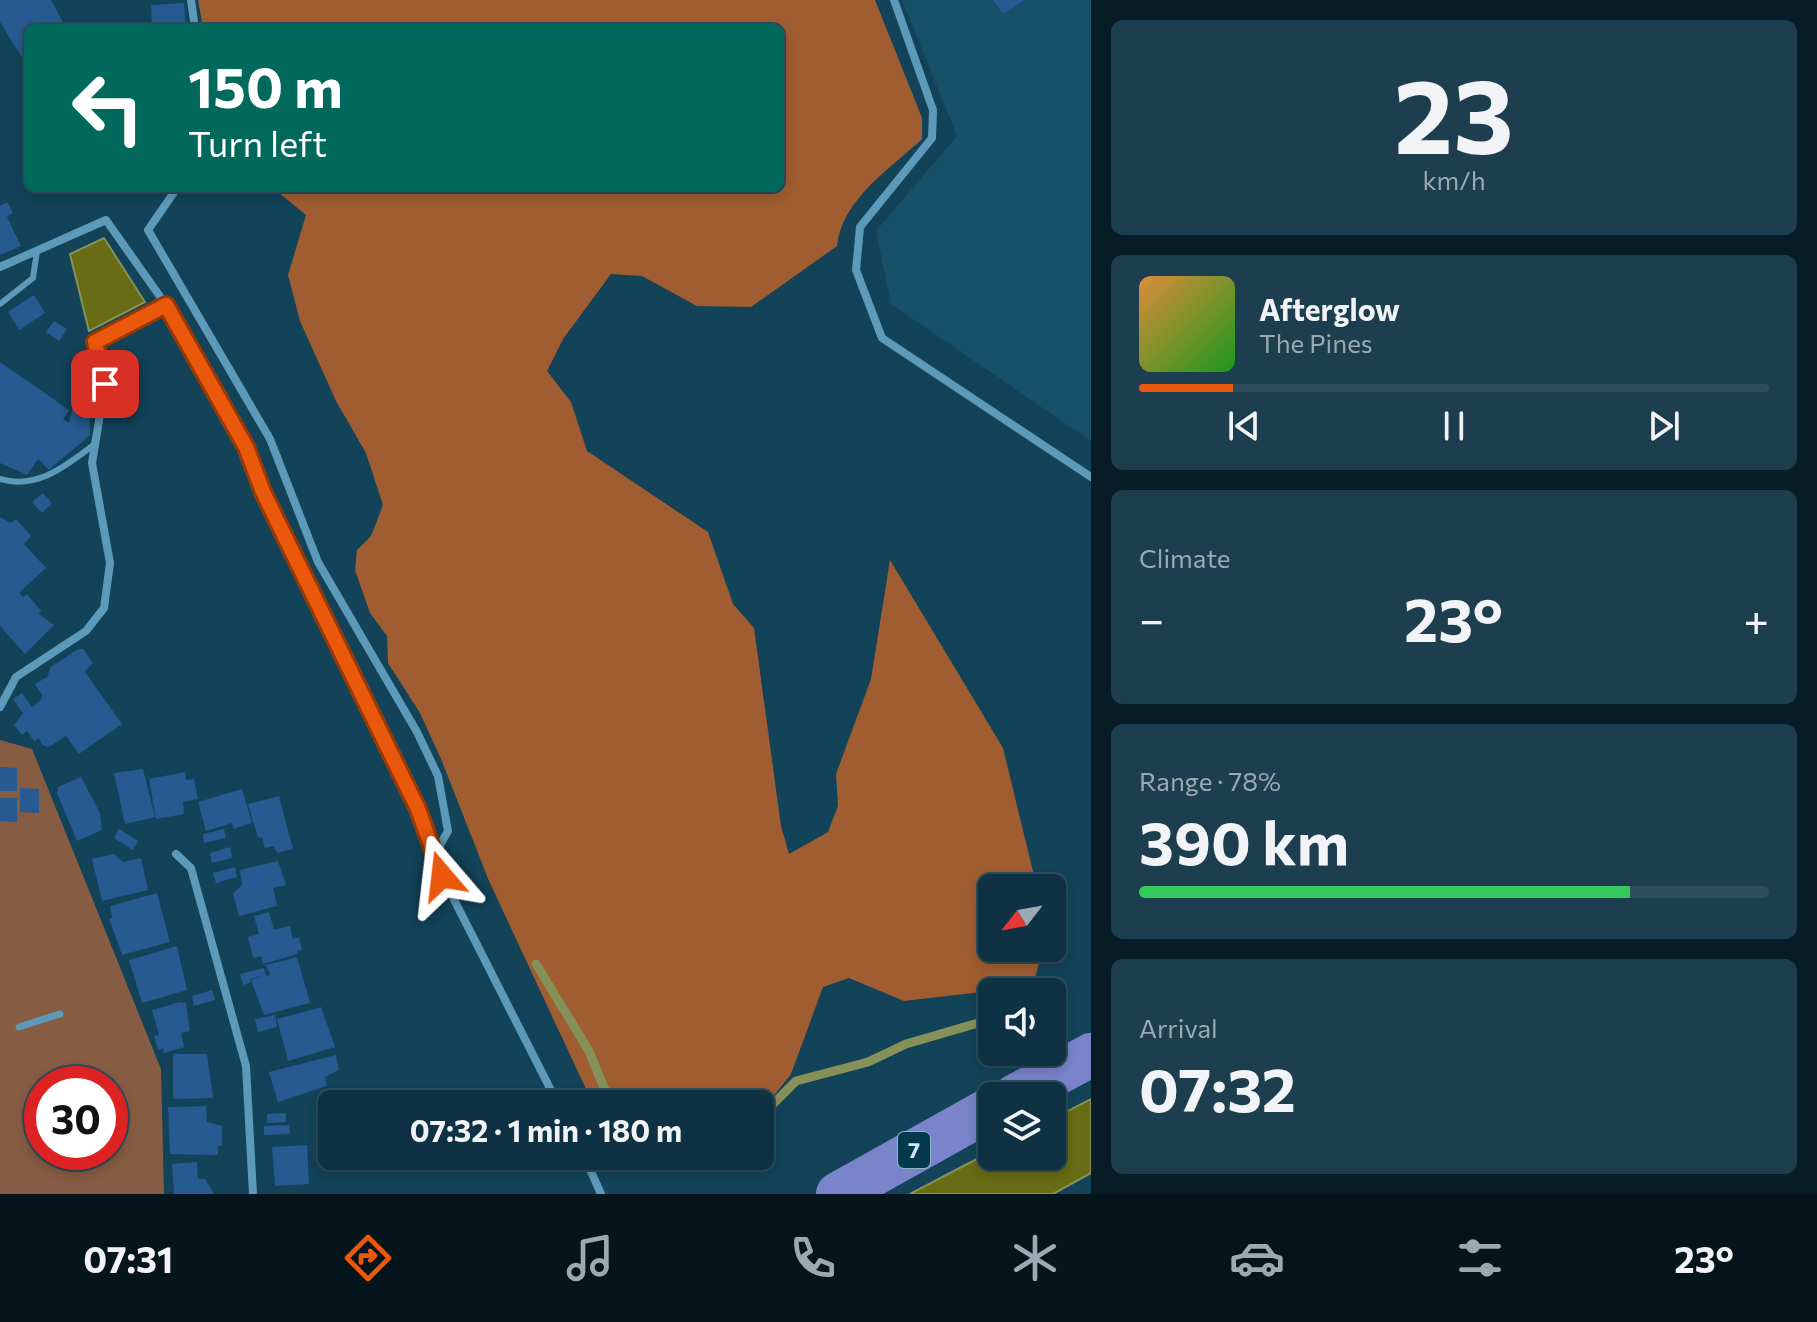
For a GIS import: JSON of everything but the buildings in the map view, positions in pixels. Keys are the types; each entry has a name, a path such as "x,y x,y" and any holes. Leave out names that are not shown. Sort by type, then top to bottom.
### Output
{"main road":[{"path":"1041,1082 1091,1055"},
{"name":"7","path":"838,1194 978,1116"}],"street":[{"path":"191,0 194,24"},
{"path":"894,0 933,110 932,138 860,227 856,270 882,338 1091,477"},
{"path":"174,192 148,230 270,439 318,562 417,732 438,776 448,831 436,852"},
{"path":"0,267 106,220 166,305 246,447 263,492 374,716 436,852 442,876 511,1019 550,1090"},
{"path":"0,707 16,677 86,631 104,608 110,563 92,463 105,384 95,342 166,305"},
{"path":"176,854 191,868 246,1066 253,1194"},
{"path":"19,1027 60,1014"},
{"path":"590,1170 601,1194"}],"lane":[{"path":"0,304 33,278 37,251"},
{"path":"0,479 33,481 53,474 95,444"}],"shaded area":[{"path":"198,0 875,0 922,118 922,139 858,199 841,229 837,246 751,307 697,306 642,276 611,274 563,339 547,371 571,402 587,451 708,532 733,604 754,628 781,826 789,854 828,832 838,806 836,774 871,679 890,560 1003,748 1034,874 978,874 978,962 1039,962 1035,978 978,978 978,992 904,1001 849,978 823,987 791,1074 774,1095 774,1090 586,1090 489,881 420,713 388,663 387,636 370,613 355,570 357,550 371,536 383,505 366,453 336,401 300,321 288,275 306,215 278,192 784,192 784,24 202,24"},
{"path":"902,0 1091,0 1091,441 891,304 876,231 957,136"},
{"path":"104,238 145,302 89,331 70,254"},
{"path":"0,740 32,749 161,1069 164,1194 0,1194"},
{"path":"1091,1099 1091,1173 1053,1194 910,1194 978,1158 978,1170 1066,1170 1066,1112"}],"waterway":[{"path":"536,964 589,1051 606,1090"},
{"path":"774,1103 796,1081 868,1062 906,1044 978,1023"}],"route":[{"path":"105,384 95,342 166,305 246,447 263,492 418,809 436,852 442,876"}]}
